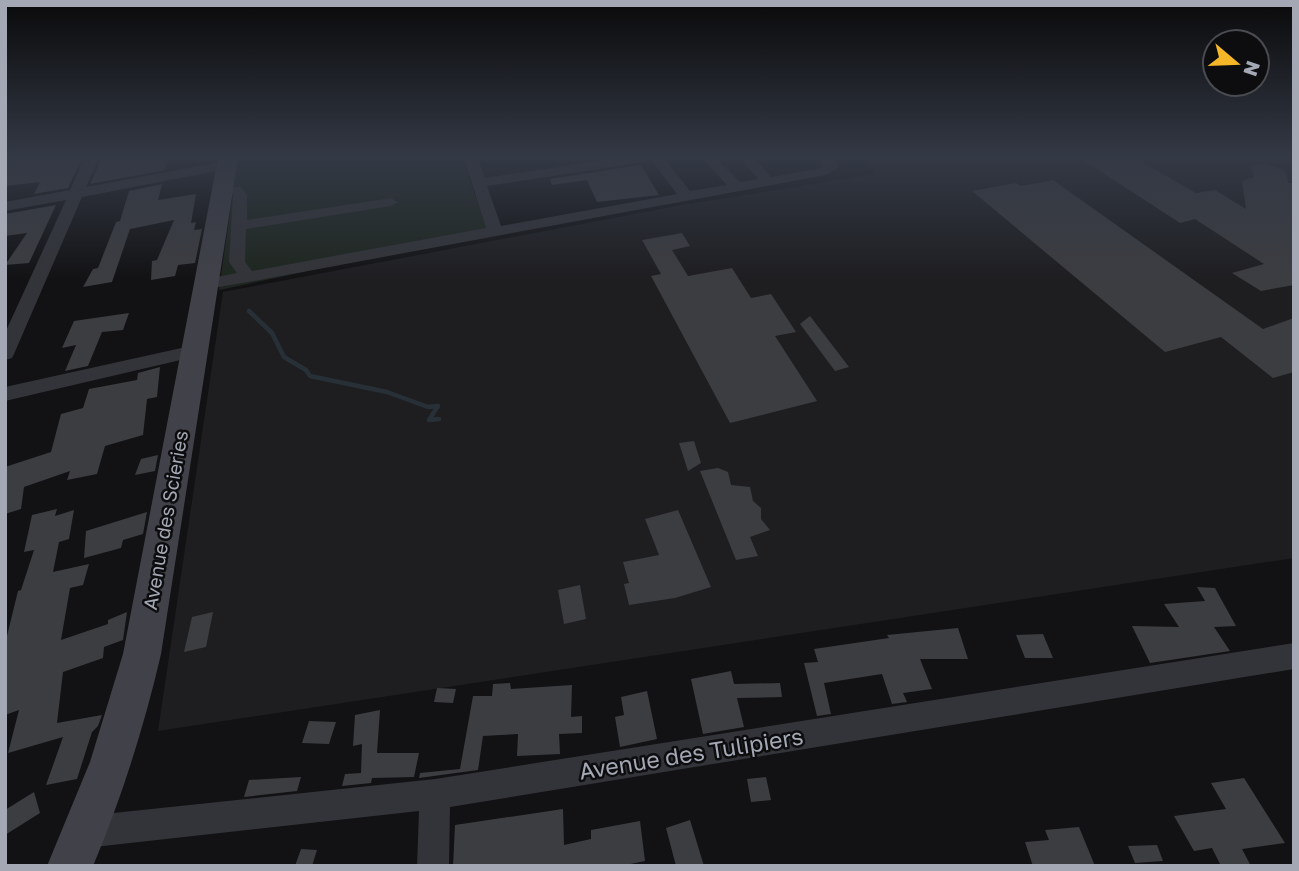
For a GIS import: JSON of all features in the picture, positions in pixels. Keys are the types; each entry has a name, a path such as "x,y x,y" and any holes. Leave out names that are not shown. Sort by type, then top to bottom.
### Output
{"street":[{"path":"5,207 57,199"},
{"path":"5,354 73,199"},
{"name":"Avenue des Scieries","path":"69,866 85,832 124,723 142,654 221,199"},
{"path":"239,199 237,262 248,277"},
{"path":"485,199 495,232"},
{"path":"207,284 666,199"},
{"path":"239,226 391,202"},
{"path":"5,394 195,351"},
{"name":"Avenue des Tulipiers","path":"85,832 435,794 1294,656"},
{"path":"433,866 435,794"}],"shaded area":[{"path":"232,199 476,199 488,233 219,290"},
{"path":"722,199 1294,199 1294,558 158,731 223,292"}],"building":[{"path":"127,199 195,199 191,223 196,222 194,230 202,229 195,263 178,265 175,276 151,280 152,261 157,260 174,220 130,229 112,282 83,287 93,269 98,268 116,222 120,221"},
{"path":"595,199 627,199 597,202"},
{"path":"981,199 1079,199 1263,329 1294,318 1294,372 1273,378 1221,337 1165,352"},
{"path":"1143,199 1229,199 1246,209 1245,199 1294,199 1294,285 1261,291 1232,273 1264,264 1195,219 1180,223"},
{"path":"56,205 29,263 5,265 27,233 5,236 5,214"},
{"path":"682,233 690,246 672,250 688,276 732,268 751,298 771,294 796,332 775,336 817,401 730,423 651,276 661,274 642,240"},
{"path":"129,313 123,330 102,332 88,366 65,371 76,345 62,348 74,321"},
{"path":"810,316 849,367 835,371 800,324"},
{"path":"160,367 157,397 147,399 143,435 105,446 97,474 67,480 70,471 24,487 21,509 5,514 5,467 51,452 61,414 83,408 89,389 137,380 138,373"},
{"path":"694,441 701,463 688,471 679,443"},
{"path":"158,455 155,471 135,475 141,459"},
{"path":"718,468 728,472 731,485 750,487 753,501 761,508 761,519 770,530 750,537 758,556 736,560 700,471"},
{"path":"57,509 55,516 74,510 69,539 59,542 53,572 89,564 83,585 70,588 61,640 108,624 108,620 127,612 123,640 104,647 103,658 63,672 57,723 102,715 98,726 92,732 77,779 46,785 63,737 8,753 19,710 5,715 5,644 18,591 21,590 34,550 24,552 32,515"},
{"path":"678,510 711,587 675,598 629,605 624,584 629,583 623,562 659,555 645,519"},
{"path":"147,512 143,534 123,540 121,548 84,558 86,531"},
{"path":"580,585 586,619 564,624 558,590"},
{"path":"1197,587 1215,588 1236,626 1214,627 1230,651 1150,663 1132,626 1179,627 1164,604 1205,601"},
{"path":"213,612 206,647 184,652 192,617"},
{"path":"958,628 968,659 920,659 932,689 903,693 907,702 892,704 882,674 824,683 831,714 817,716 804,663 818,662 814,649 889,638 887,635"},
{"path":"1043,634 1053,658 1025,658 1016,635"},
{"path":"731,671 734,684 780,683 782,697 737,698 744,727 703,734 691,679"},
{"path":"510,683 511,689 572,685 571,717 582,716 582,733 559,734 560,754 517,756 518,734 483,736 478,770 419,778 420,773 460,769 473,696 492,696 493,684"},
{"path":"437,688 456,689 453,703 434,702"},
{"path":"647,691 657,739 620,747 615,717 624,715 621,697"},
{"path":"380,710 377,753 419,753 414,777 372,778 371,783 342,786 345,774 361,773 362,744 353,746 355,715"},
{"path":"309,721 336,722 329,744 302,743"},
{"path":"301,777 297,791 244,797 249,780"},
{"path":"766,777 771,800 751,802 747,779"},
{"path":"1244,778 1285,843 1242,849 1251,866 1221,866 1212,848 1194,851 1174,816 1226,809 1211,783"},
{"path":"34,792 40,813 5,835 5,810"},
{"path":"563,809 564,845 591,839 591,830 640,821 645,861 621,866 453,866 455,825"},
{"path":"690,820 704,866 676,866 666,828"},
{"path":"1079,827 1095,866 1033,866 1025,842 1049,840 1045,830"},
{"path":"1157,845 1163,861 1135,863 1128,846"},
{"path":"301,849 317,850 312,866 295,866"}],"waterway":[{"path":"249,311 272,333 284,357 306,370 310,376 387,392 428,407 438,406 429,420 439,419"}]}
